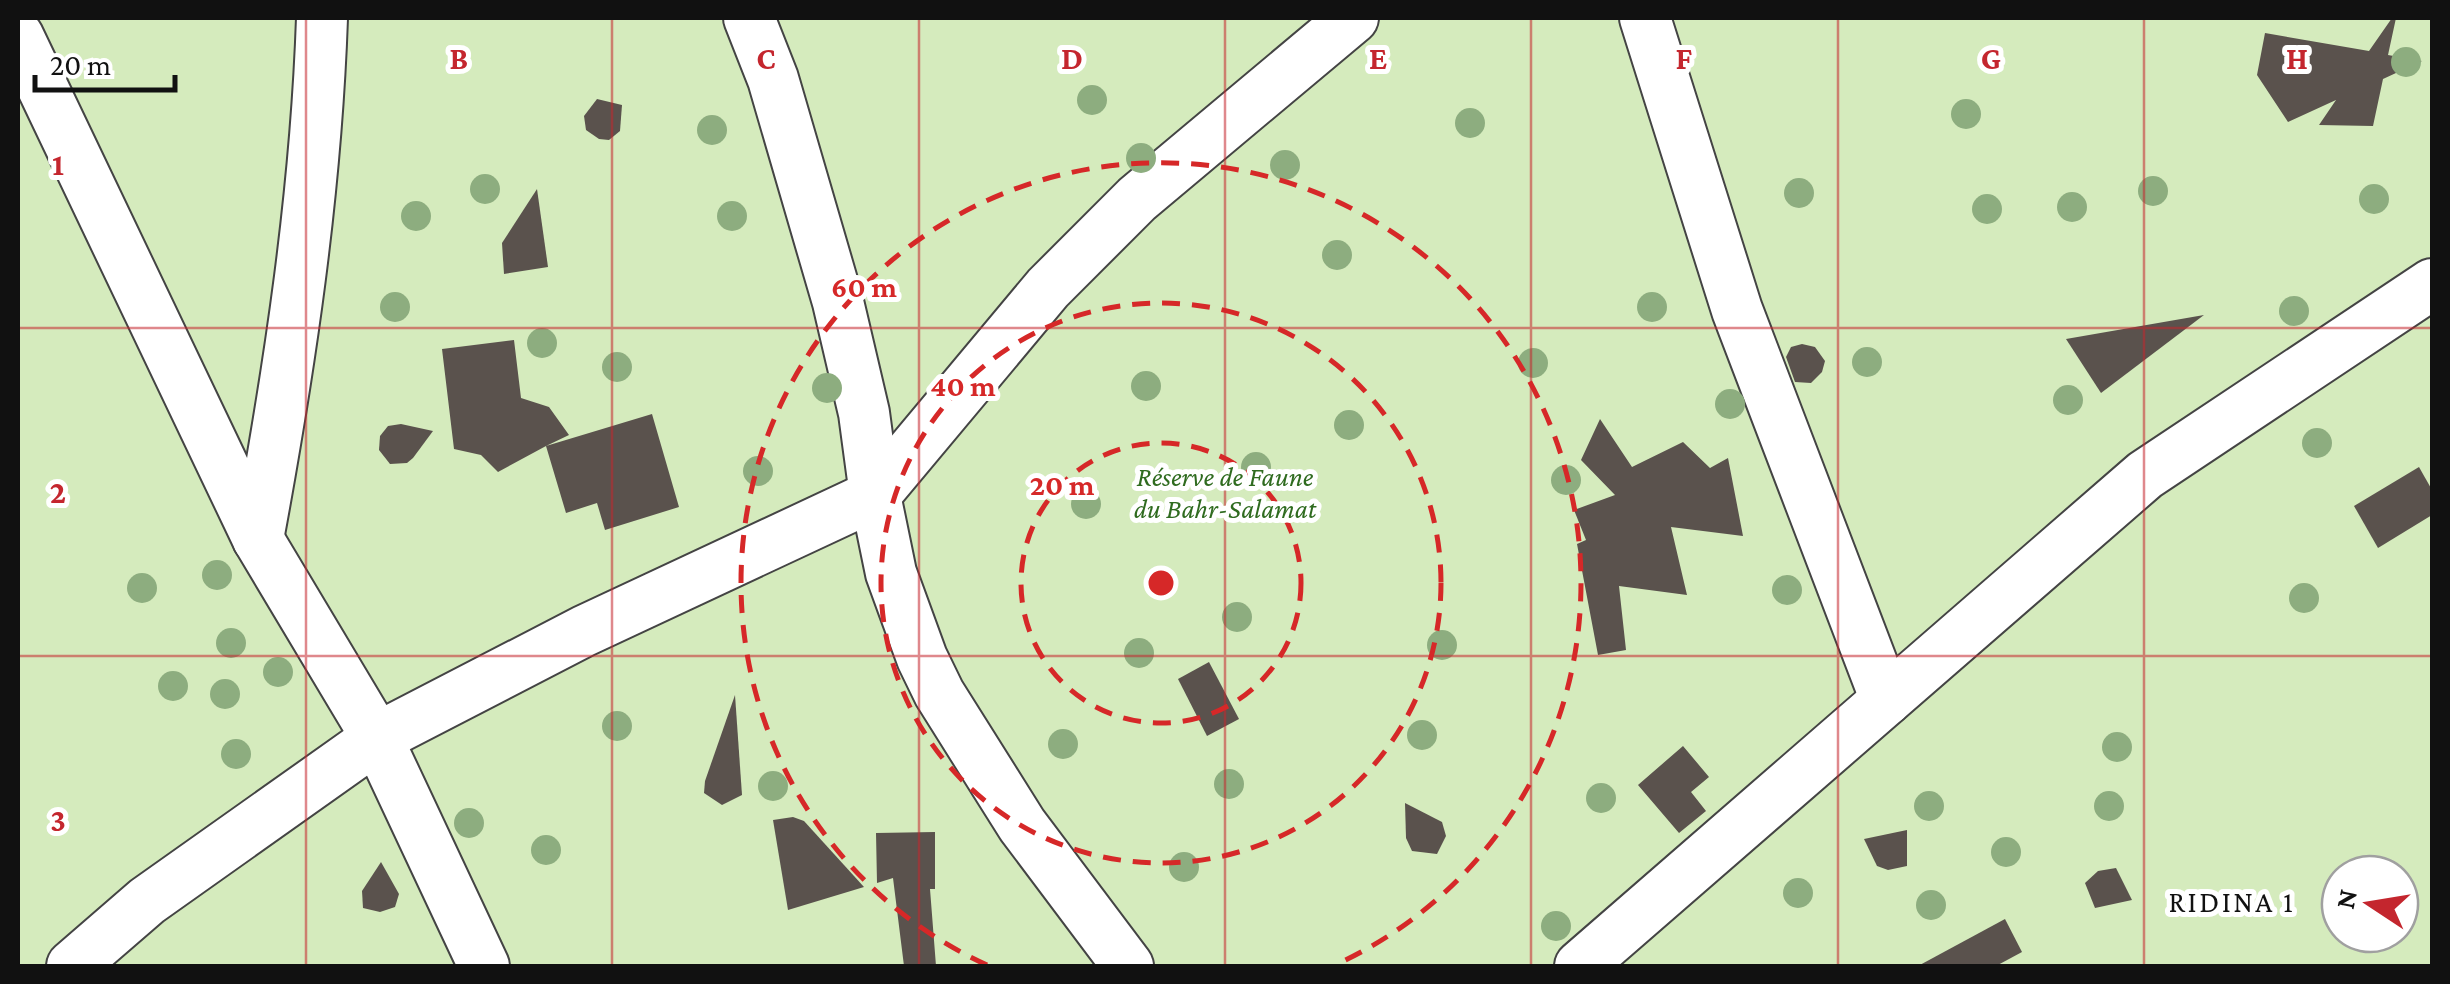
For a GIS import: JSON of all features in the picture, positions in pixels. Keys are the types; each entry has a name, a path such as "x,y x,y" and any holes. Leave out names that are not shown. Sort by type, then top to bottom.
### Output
{"street":[{"path":"258,539 290,362 311,187 322,18"},
{"path":"749,18 773,79 838,302 864,413 891,573 922,658 1022,826 1128,966"},
{"path":"72,966 147,902 377,738 584,631 875,495 1048,288 1137,198 1352,18"},
{"path":"1645,18 1750,344 1886,700"},
{"path":"18,36 258,539 377,738 484,966"},
{"path":"1580,966 2145,476 2432,284"}],"green space":[{"name":"Réserve de Faune du Bahr-Salamat","path":"18,18 2432,18 2432,966 18,966"}],"building":[{"path":"2392,18 2396,18 2388,55 2422,61 2383,79 2373,126 2319,125 2336,100 2288,122 2257,75 2265,33 2369,51"},
{"path":"597,99 622,105 620,131 609,140 599,139 586,130 584,116"},
{"path":"537,189 548,267 504,274 502,243"},
{"path":"2204,315 2101,393 2066,339"},
{"path":"514,340 521,398 549,407 569,435 498,472 481,455 454,449 442,349"},
{"path":"1791,347 1815,347 1825,361 1822,372 1811,383 1795,382 1786,357"},
{"path":"652,414 679,507 605,530 597,503 566,513 546,446"},
{"path":"1600,419 1632,467 1683,442 1710,468 1728,458 1743,536 1671,527 1687,595 1619,586 1626,650 1598,655 1577,544 1586,540 1574,510 1615,495 1581,460"},
{"path":"401,424 433,431 407,463 390,464 379,450 380,436 388,426"},
{"path":"2419,467 2432,490 2432,515 2378,548 2354,506"},
{"path":"1209,662 1239,719 1207,736 1178,679"},
{"path":"735,695 742,795 722,805 704,793 705,781"},
{"path":"1683,746 1709,777 1691,792 1706,811 1679,833 1638,785"},
{"path":"1405,803 1442,822 1446,836 1437,854 1412,851 1406,838"},
{"path":"793,817 804,821 864,887 788,910 773,820"},
{"path":"1907,830 1907,866 1888,870 1877,866 1864,839"},
{"path":"935,832 935,889 930,889 936,966 904,966 893,878 877,883 876,833"},
{"path":"381,862 399,894 395,907 380,912 363,908 362,891"},
{"path":"2116,868 2132,900 2095,908 2085,883 2098,871"},
{"path":"2005,919 2022,952 1996,966 1918,966"}],"district":[{"name":"RIDINA 1","path":"2232,901"}]}
